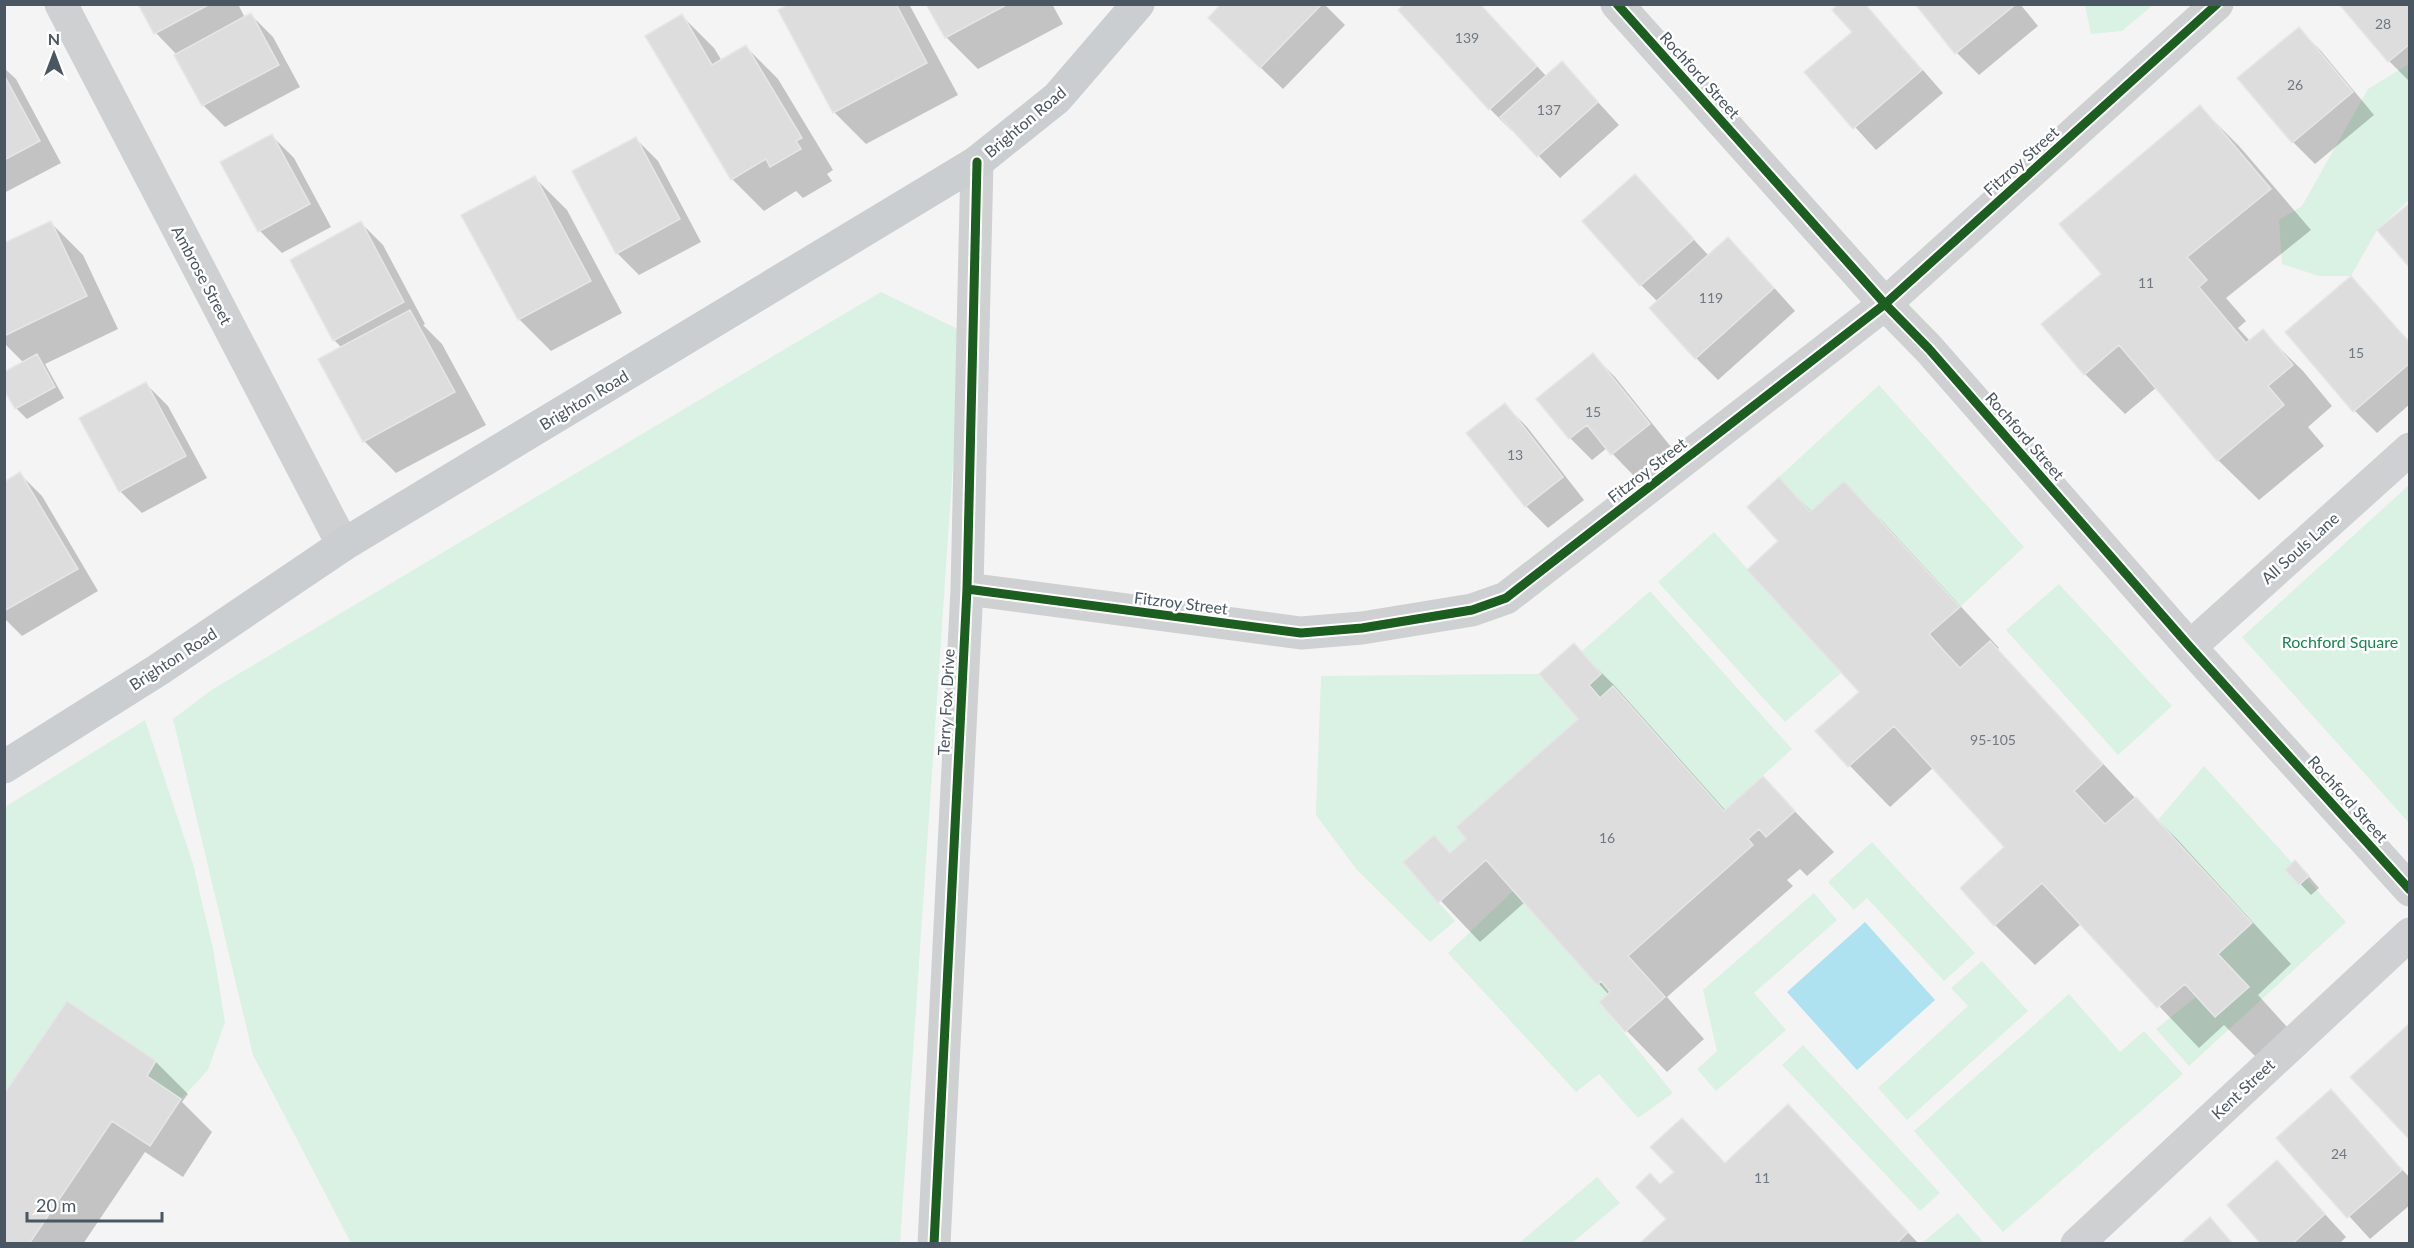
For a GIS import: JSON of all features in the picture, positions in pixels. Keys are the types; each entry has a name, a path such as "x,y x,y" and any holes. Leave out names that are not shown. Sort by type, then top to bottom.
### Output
{"main road":[{"name":"Brighton Road","path":"4,767 158,670 343,545 977,162 1057,98 1138,4"}],"street":[{"name":"Ambrose Street","path":"61,4 343,545"},
{"name":"Rochford Street","path":"1617,4 1885,304 1929,349 2190,647 2409,890"},
{"name":"Fitzroy Street","path":"967,589 1301,633 1362,628 1472,610 1506,598 1885,304 2217,4"},
{"name":"Terry Fox Drive","path":"934,1244 967,589 977,162"},
{"name":"All Souls Lane","path":"2190,647 2409,449"},
{"name":"Kent Street","path":"2077,1244 2409,934"}],"green space":[{"path":"2085,4 2153,5 2122,31 2091,34"},
{"path":"2409,64 2409,200 2377,230 2351,276 2319,276 2282,264 2279,220 2302,206 2368,89"},
{"path":"881,292 962,331 900,1243 351,1243 253,1055 173,719 213,689"},
{"path":"1879,385 2024,547 1960,607 1810,512 1779,477"},
{"name":"Rochford Square","path":"2409,485 2409,823 2242,637"},
{"path":"1714,532 1841,673 1785,722 1658,582"},
{"path":"2059,584 2172,706 2118,755 2006,630"},
{"path":"1650,591 1792,749 1724,811 1613,687 1600,698 1589,685 1601,674 1581,652"},
{"path":"1539,674 1578,719 1456,827 1466,839 1450,853 1434,835 1403,862 1455,921 1430,942 1357,870 1316,815 1321,676"},
{"path":"145,720 193,864 213,949 225,1022 208,1070 181,1099 147,1076 156,1061 67,1001 5,1094 5,807"},
{"path":"2204,766 2346,922 2189,1066 2156,1029 2196,997 2215,1017 2248,987 2218,954 2252,923 2158,820"},
{"path":"1872,842 1975,953 1944,981 1867,898 1854,910 1828,882"},
{"path":"1513,891 1597,984 1601,981 1610,992 1599,1002 1673,1093 1638,1118 1599,1074 1576,1092 1448,953"},
{"path":"1814,893 1837,920 1754,993 1786,1030 1716,1091 1697,1069 1717,1051 1703,990"},
{"path":"1982,961 2028,1011 1907,1120 1878,1088 1968,1006 1951,988"},
{"path":"2069,994 2120,1052 2144,1031 2183,1074 2003,1232 1914,1131"},
{"path":"1803,1045 1940,1193 1920,1211 1782,1065"},
{"path":"1597,1177 1620,1203 1572,1243 1519,1243"},
{"path":"1958,1213 1984,1243 1922,1243"}],"water":[{"path":"1865,922 1935,1000 1857,1070 1787,992"}],"building":[{"path":"138,4 210,4 154,34"},
{"path":"789,4 896,4 927,63 833,113 778,10"},
{"path":"926,4 1008,4 945,38"},
{"path":"1221,4 1322,4 1260,68 1208,18"},
{"path":"1404,4 1480,4 1537,66 1489,110 1398,10"},
{"path":"1838,4 1865,4 1922,70 1853,129 1804,72 1852,32 1832,10"},
{"path":"1915,4 2016,4 1955,54"},
{"path":"2339,4 2410,4 2410,44 2388,62"},
{"path":"251,13 279,65 202,106 174,55"},
{"path":"682,14 712,65 746,45 802,138 796,141 801,149 770,167 766,159 731,180 645,36"},
{"path":"2299,27 2353,92 2292,143 2237,78"},
{"path":"1562,61 1598,102 1537,157 1500,117"},
{"path":"4,75 40,141 4,160"},
{"path":"2200,105 2271,189 2187,257 2207,280 2199,287 2246,343 2263,329 2293,365 2268,386 2284,405 2217,461 2119,345 2084,375 2041,324 2101,274 2059,224"},
{"path":"272,134 310,204 258,232 220,162"},
{"path":"636,137 680,219 616,254 572,171"},
{"path":"1635,174 1694,239 1640,286 1582,221"},
{"path":"535,176 591,281 518,320 461,215"},
{"path":"2410,203 2410,268 2377,230"},
{"path":"51,221 87,296 4,336 4,243"},
{"path":"361,221 404,302 333,341 290,260"},
{"path":"1728,237 1774,288 1695,359 1649,308"},
{"path":"2351,276 2410,343 2410,363 2353,412 2285,332"},
{"path":"410,310 455,392 363,442 318,359"},
{"path":"1593,353 1650,424 1611,455 1587,425 1569,439 1536,399"},
{"path":"37,354 55,387 15,409 4,390 4,372"},
{"path":"146,382 186,456 119,492 79,418"},
{"path":"1505,403 1563,477 1525,507 1466,433"},
{"path":"20,472 78,569 4,611 4,482"},
{"path":"1779,477 1810,512 1844,481 1960,607 1929,634 1946,653 1960,668 1990,641 2103,764 2074,791 2105,824 2136,797 2252,923 2218,954 2249,987 2215,1017 2185,984 2157,1008 2042,883 1994,926 1960,888 2004,847 1894,726 1848,767 1815,731 1859,692 1747,570 1778,541 1747,507"},
{"path":"1574,643 1601,674 1589,685 1600,698 1613,686 1724,811 1763,776 1795,811 1766,837 1759,829 1748,839 1753,845 1628,956 1665,997 1625,1032 1599,1002 1610,992 1601,981 1597,985 1486,860 1438,903 1403,862 1434,835 1450,853 1466,839 1456,827 1578,719 1539,674"},
{"path":"2295,860 2309,876 2299,885 2285,870"},
{"path":"67,1001 156,1061 147,1076 181,1099 150,1146 112,1121 29,1244 4,1244 4,1094"},
{"path":"2410,1023 2410,1137 2408,1138 2350,1077"},
{"path":"2331,1089 2402,1170 2347,1218 2276,1138"},
{"path":"1788,1104 1908,1232 1896,1244 1639,1244 1666,1219 1636,1187 1650,1173 1660,1184 1674,1172 1650,1147 1682,1118 1725,1163"},
{"path":"2277,1160 2325,1214 2292,1244 2261,1244 2227,1205"},
{"path":"2210,1217 2233,1244 2180,1244"}],"cycle path":[{"path":"1617,4 1885,304 1929,349 2190,647 2410,890"},
{"path":"967,589 1301,633 1362,628 1472,610 1506,598 1885,304 2217,4"},
{"path":"934,1244 967,589 977,162"}]}
